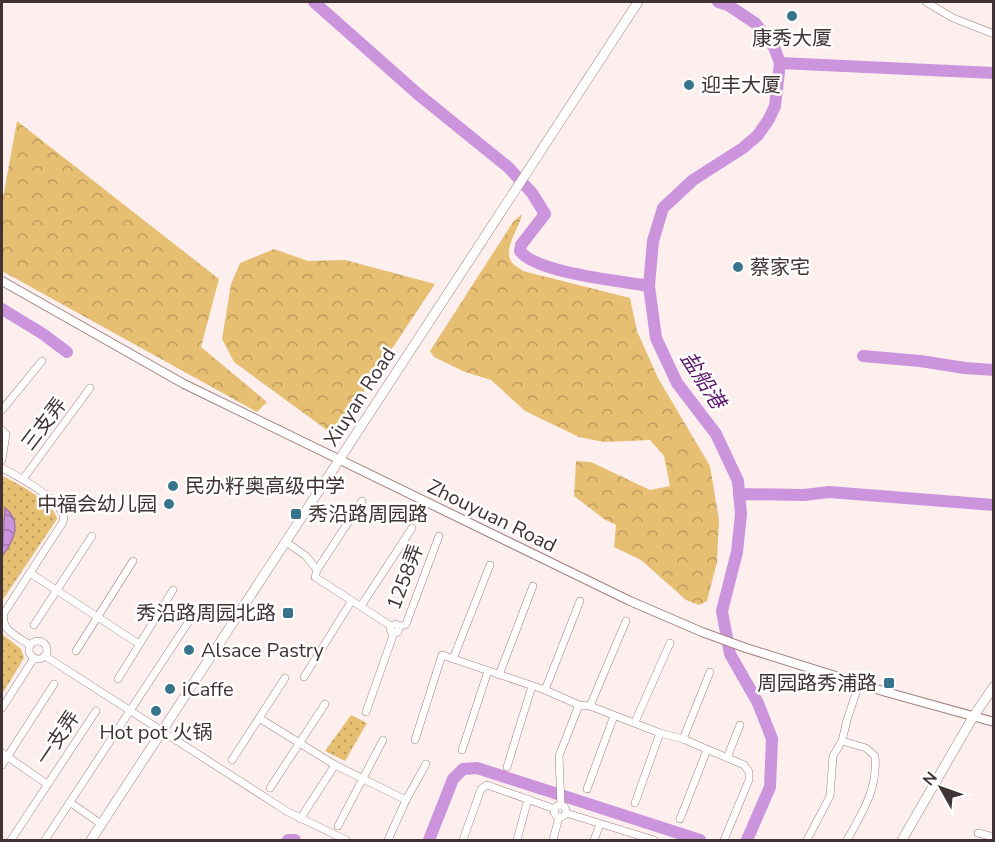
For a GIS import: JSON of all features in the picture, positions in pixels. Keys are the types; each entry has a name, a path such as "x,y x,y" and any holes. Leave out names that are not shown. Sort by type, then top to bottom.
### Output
{"main road":[{"name":"Xiuyan Road","path":"91,840 638,2"},
{"path":"902,840 993,686"}],"street":[{"path":"926,2 953,18 993,34"},
{"name":"Zhouyuan Road","path":"2,281 184,384 630,601 746,648 993,722"},
{"path":"2,410 42,361"},
{"name":"三支弄","path":"23,479 90,388"},
{"path":"2,430 6,434 2,460"},
{"path":"2,468 23,479 57,505 64,516 63,522 4,613 2,620 5,628 30,645"},
{"path":"317,570 362,501"},
{"name":"1258弄","path":"361,606 412,528"},
{"path":"34,625 92,536"},
{"name":"1258弄","path":"366,712 394,629 406,624 439,536"},
{"name":"1258弄","path":"286,542 306,556 317,570 315,577 394,629"},
{"path":"76,651 134,561"},
{"path":"453,659 490,565"},
{"path":"30,573 139,644"},
{"path":"499,675 533,586"},
{"path":"118,679 173,590"},
{"path":"546,690 580,601"},
{"path":"304,677 351,602"},
{"path":"216,609 234,622"},
{"path":"45,840 193,615"},
{"path":"590,706 626,621"},
{"path":"34,641 43,642 47,649 45,656 37,660 29,653 30,645 34,641"},
{"path":"634,722 670,643"},
{"path":"415,740 442,655 546,690 579,705 590,706 660,733 683,739 744,765 749,772 749,780 724,839"},
{"path":"45,656 300,819 346,840"},
{"path":"2,708 33,658"},
{"path":"462,750 488,671"},
{"path":"683,739 710,672"},
{"path":"232,760 285,678"},
{"name":"一支弄","path":"2,765 4,755 54,684"},
{"path":"807,840 830,796 833,756 842,741 860,684"},
{"path":"507,767 532,686"},
{"path":"270,788 325,704"},
{"path":"553,840 559,817 556,815 559,805 559,756 579,705"},
{"name":"一支弄","path":"11,840 96,711"},
{"path":"587,789 614,716"},
{"path":"259,718 335,765 406,800"},
{"path":"727,758 740,725"},
{"path":"635,803 660,733"},
{"path":"338,826 383,740"},
{"path":"842,741 866,748 875,756 877,772 869,801 847,840"},
{"path":"680,819 707,750"},
{"name":"一支弄","path":"4,755 47,784"},
{"path":"388,840 426,764"},
{"path":"300,819 335,765"},
{"path":"463,840 481,789 487,785 528,799 559,805 566,808 566,813"},
{"path":"517,840 528,799"},
{"path":"71,803 101,824"},
{"path":"559,817 566,813"},
{"path":"566,813 644,839 654,840"},
{"path":"594,840 600,824"},
{"path":"978,833 993,837"}],"green space":[{"path":"17,121 219,279 201,347 267,402 257,412 2,271 2,203"},
{"path":"522,214 510,244 509,256 512,262 523,271 630,298 637,331 658,378 710,466 719,520 717,562 707,601 699,605 686,600 641,560 614,547 616,525 604,519 574,496 576,461 591,462 650,490 670,486 664,456 650,440 604,442 579,437 525,411 491,380 465,372 434,357 430,351 513,222"},
{"path":"274,249 308,261 345,260 435,284 338,430 331,433 234,362 222,339 231,284 240,263"},
{"path":"2,476 42,500 57,519 2,601"},
{"path":"2,634 21,649 24,658 2,694"},
{"path":"351,715 367,723 345,761 325,751"}],"water":[{"path":"5,508 14,519 15,526 10,545 2,556"}],"waterway":[{"path":"314,2 419,95 508,167 532,193 545,214 521,245 520,251 529,259 560,270 649,286"},
{"name":"盐船港","path":"718,2 728,5 755,23 774,47 780,63 775,106 758,135 743,148 693,180 663,208 653,241 649,286 656,338 677,383 716,434 738,481 741,514 737,552 722,611 730,654 758,703 772,739 770,787 747,840"},
{"path":"780,63 994,73"},
{"path":"2,309 67,352"},
{"path":"863,356 994,370"},
{"path":"739,494 804,495 829,492 994,505"},
{"path":"429,840 453,779 463,769 477,768 700,840"},
{"path":"288,840 295,840"}],"place":[{"name":"康秀大厦","path":"792,16"},
{"name":"迎丰大厦","path":"689,85"},
{"name":"蔡家宅","path":"738,267"},
{"name":"民办籽奥高级中学","path":"173,486"},
{"name":"中福会幼儿园","path":"169,504"},
{"name":"秀沿路周园路","path":"296,514"},
{"name":"秀沿路周园北路","path":"288,613"},
{"name":"Alsace Pastry","path":"189,650"},
{"name":"周园路秀浦路","path":"889,683"},
{"name":"iCaffe","path":"170,689"},
{"name":"Hot pot 火锅","path":"156,711"}]}
